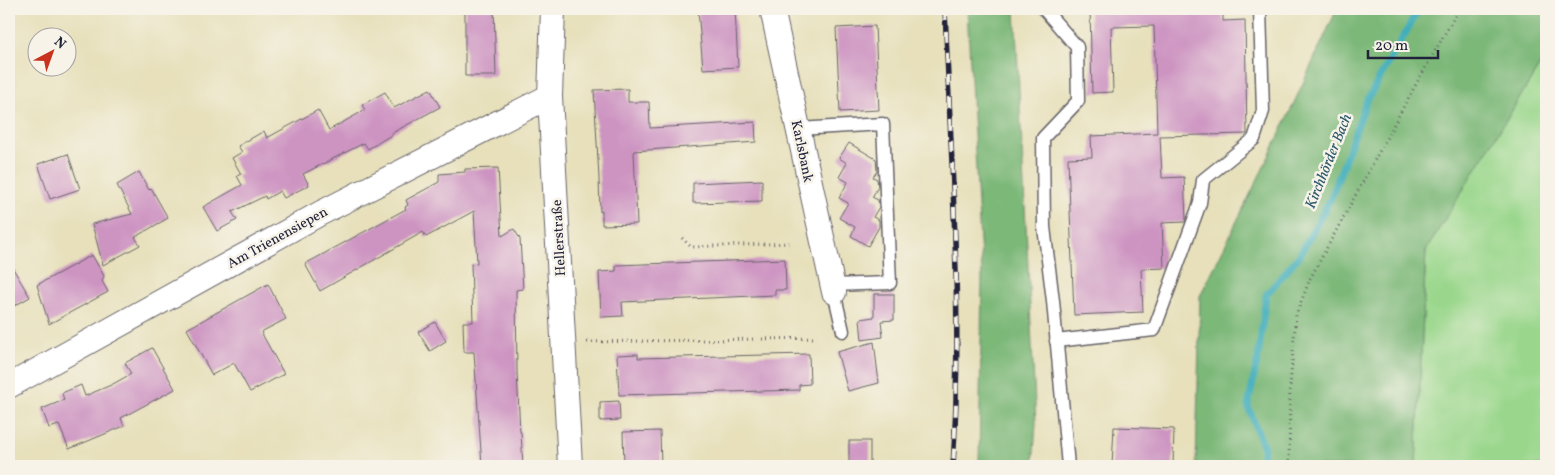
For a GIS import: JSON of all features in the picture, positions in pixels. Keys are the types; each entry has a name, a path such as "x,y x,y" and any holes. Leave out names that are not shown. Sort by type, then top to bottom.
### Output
{"street":[{"name":"Hellerstraße","path":"553,9 550,96 570,466"},
{"name":"Karlsbank","path":"772,9 833,289"},
{"name":"Am Trienensiepen","path":"9,386 319,214 550,96"}],"lane":[{"path":"1044,9 1077,47 1078,101 1043,138 1044,227 1068,466"},
{"path":"1056,341 1154,330 1200,203 1203,180 1254,139 1263,111 1260,9"},
{"path":"798,129 883,124 890,283 833,289 843,331"}],"path":[{"path":"1289,466 1290,386 1296,315 1310,279 1410,93 1459,9"},
{"path":"682,238 691,247 791,243"},
{"path":"564,343 817,338"}],"green space":[{"path":"967,9 1015,9 1036,424 1033,466 979,466 982,277"},
{"path":"1337,9 1546,9 1546,55 1426,250 1416,466 1196,466 1200,296 1277,140"},
{"path":"1546,55 1546,466 1416,466 1426,250"}],"building":[{"path":"465,9 494,9 496,76 465,76"},
{"path":"698,9 735,9 738,67 703,69"},
{"path":"1090,9 1223,9 1223,21 1245,20 1247,134 1160,136 1162,178 1184,177 1186,219 1185,222 1162,223 1164,268 1141,269 1143,312 1074,315 1068,158 1092,157 1091,136 1157,133 1154,26 1111,27 1113,92 1092,93"},
{"path":"875,26 879,110 840,112 836,28"},
{"path":"430,89 440,107 392,133 368,149 364,143 303,174 309,185 284,198 280,191 266,199 265,196 232,212 237,220 217,231 203,207 242,185 237,176 241,174 232,158 242,152 238,146 264,131 267,138 318,110 329,130 365,110 362,105 385,92 394,108"},
{"path":"628,89 628,102 649,102 650,128 755,122 756,142 634,151 637,224 602,225 594,90"},
{"path":"849,143 876,159 877,171 873,177 877,179 878,187 872,197 878,200 879,207 873,217 879,220 879,227 868,246 851,236 855,227 839,218 848,203 839,198 848,182 839,177 847,163 839,158"},
{"path":"68,154 80,189 50,199 38,164"},
{"path":"498,168 502,236 514,229 520,239 523,289 516,290 517,372 523,466 482,466 474,352 464,352 463,322 473,322 471,264 477,263 474,211 426,237 423,232 320,291 305,264 406,209 405,207 408,205 406,200 439,182 439,174 465,172 465,169"},
{"path":"139,172 149,190 151,188 168,218 135,237 140,245 103,265 92,224 132,214 117,185"},
{"path":"762,180 762,201 693,203 693,183"},
{"path":"92,255 104,276 102,281 108,292 49,324 37,285"},
{"path":"785,259 786,290 775,290 775,295 622,302 623,316 601,317 599,272 616,271 616,265"},
{"path":"9,262 30,297 9,309"},
{"path":"268,284 286,319 261,332 284,374 250,392 234,363 212,375 187,329"},
{"path":"874,294 894,294 894,320 881,321 883,337 862,340 860,319 874,317"},
{"path":"435,322 446,341 430,351 418,332"},
{"path":"874,342 879,383 848,391 837,352"},
{"path":"152,348 175,389 121,418 124,426 69,449 59,425 49,428 42,409 64,400 62,393 81,385 85,396 131,374 125,363"},
{"path":"638,354 638,358 809,354 810,384 799,385 799,390 619,395 617,355"},
{"path":"619,401 620,420 600,421 600,402"},
{"path":"1114,427 1174,429 1173,466 1112,466"},
{"path":"660,431 661,466 624,466 623,432"},
{"path":"849,441 870,441 870,466 849,466"}],"waterway":[{"name":"Kirchhörder Bach","path":"1261,466 1264,448 1248,406 1258,358 1266,295 1299,256 1331,198 1366,102 1419,9"}],"railway":[{"path":"945,9 953,180 957,352 953,466"}]}
